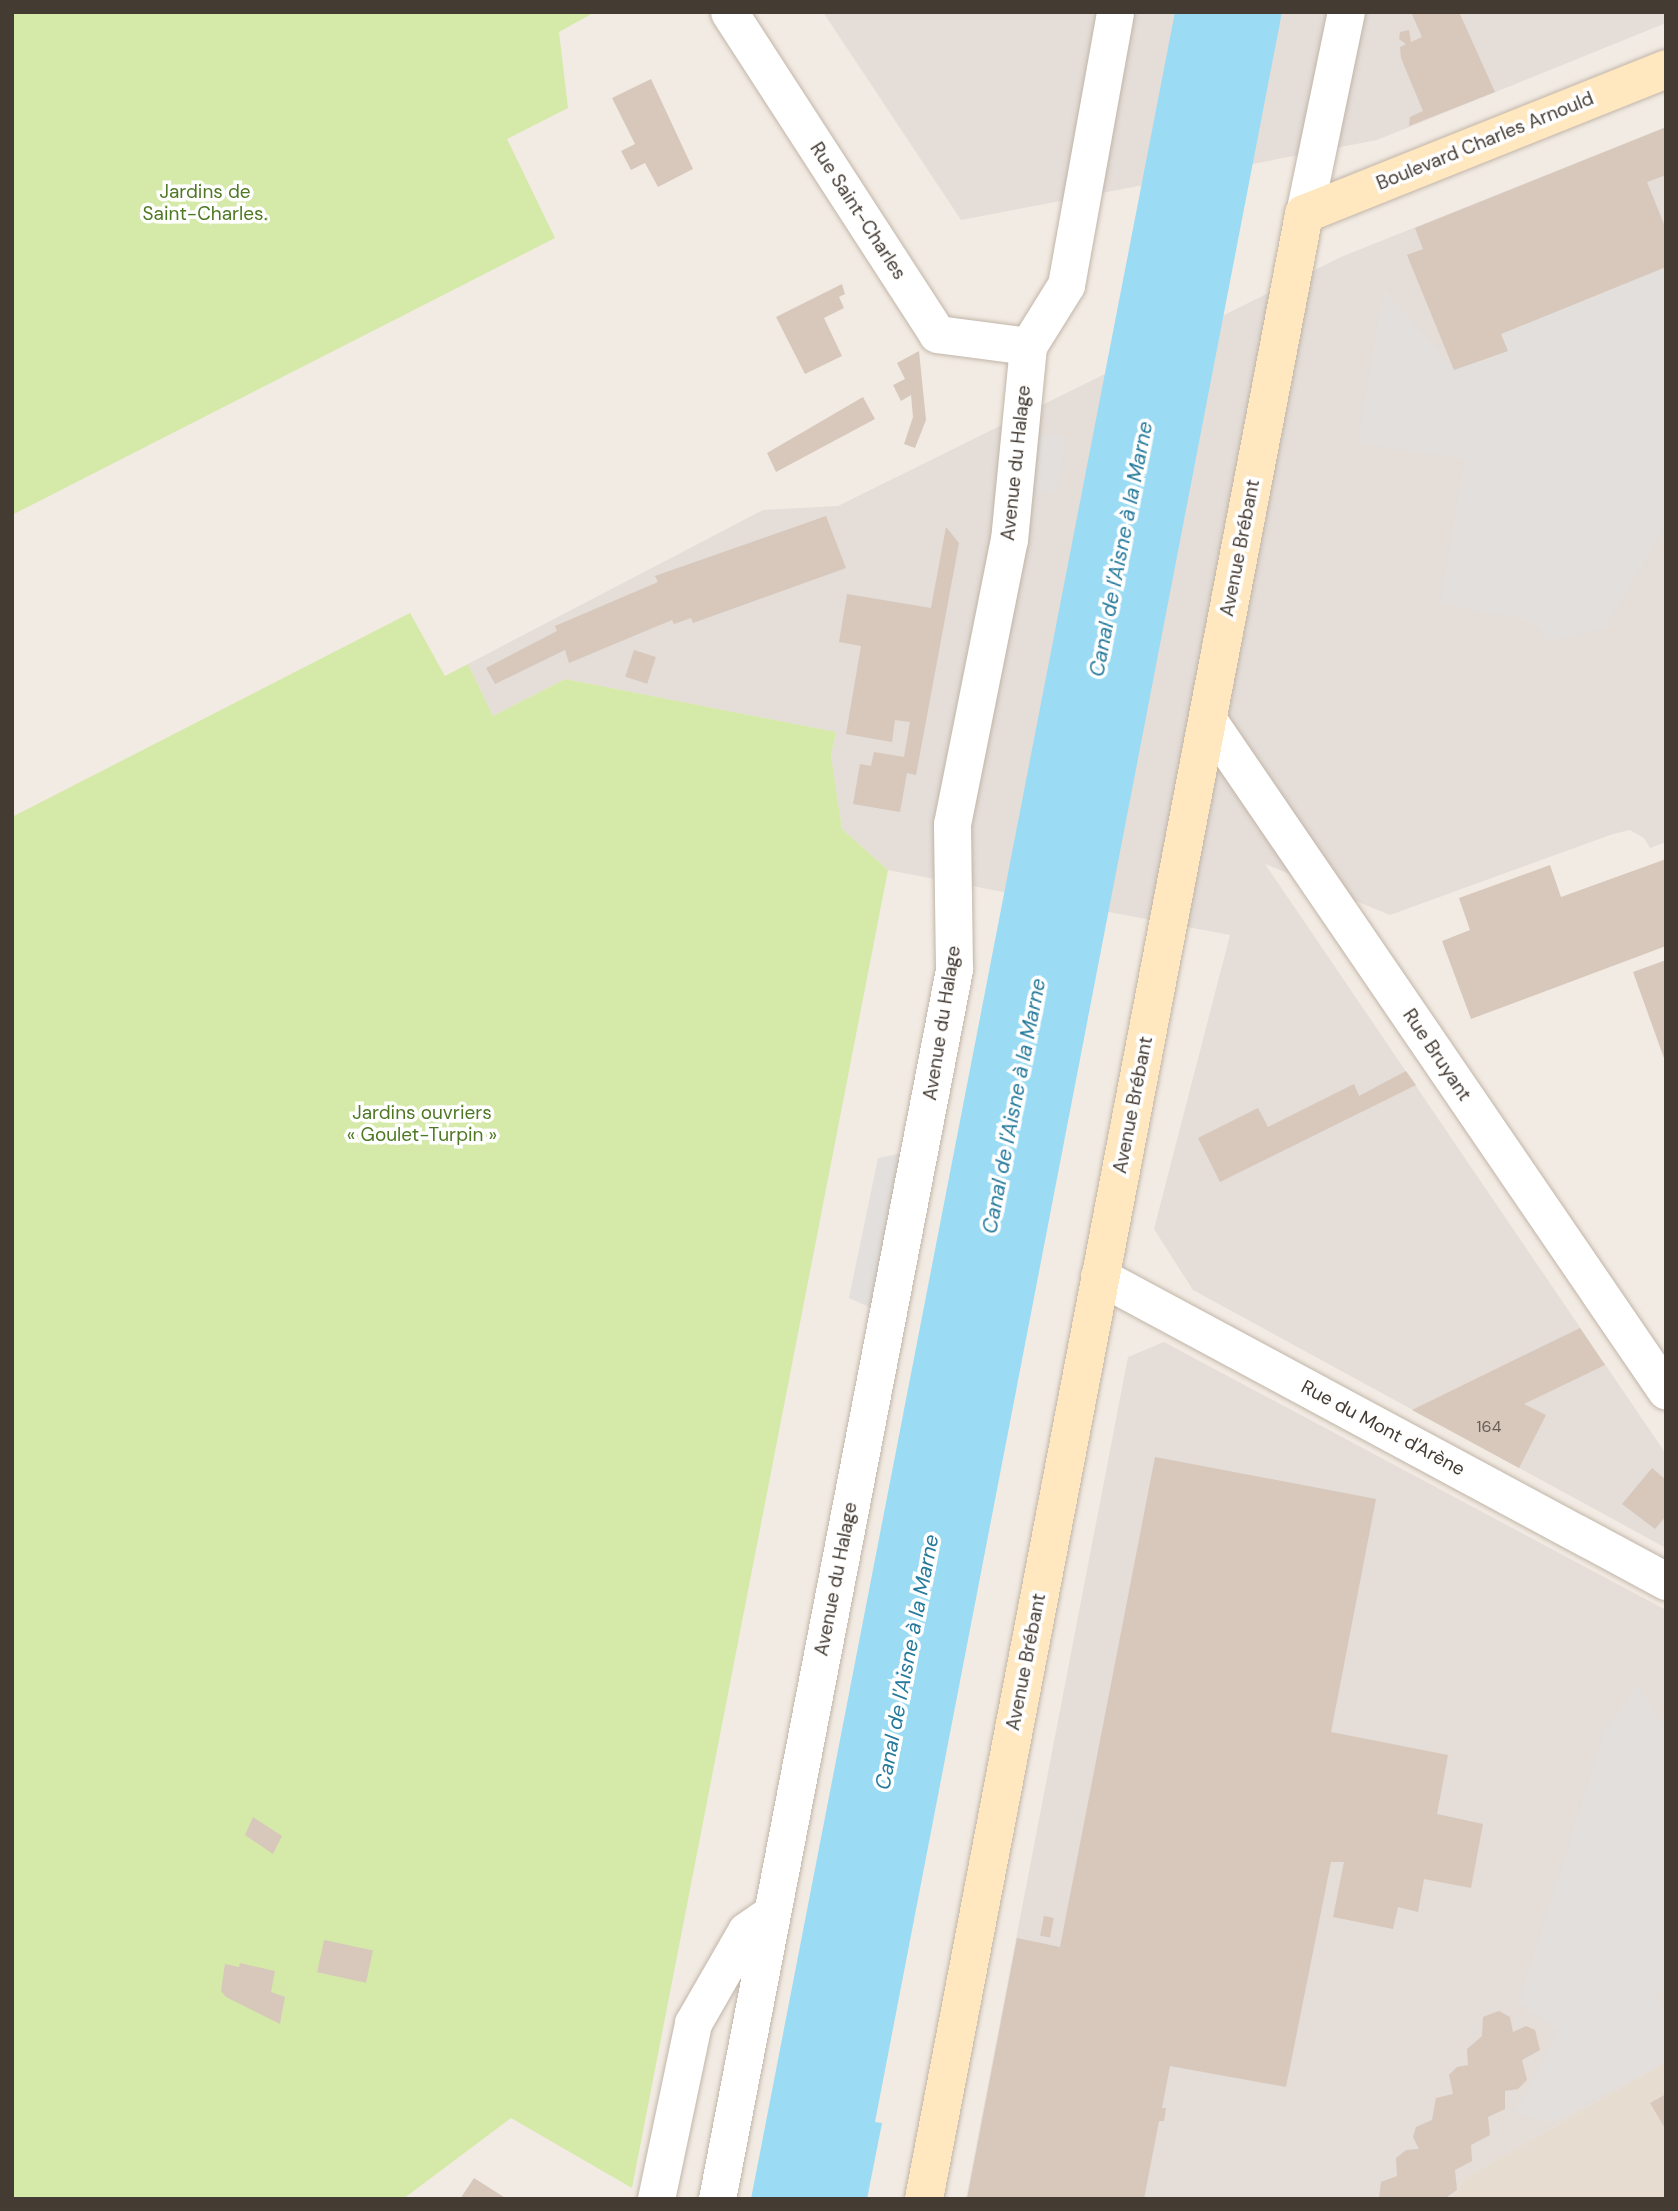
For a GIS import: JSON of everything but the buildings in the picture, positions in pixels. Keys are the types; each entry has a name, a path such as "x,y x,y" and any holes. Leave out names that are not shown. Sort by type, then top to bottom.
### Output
{"main road":[{"name":"Boulevard Charles Arnould","path":"1304,214 1666,69"},
{"name":"Avenue Brébant","path":"924,2199 1304,214"}],"street":[{"name":"Rue Saint-Charles","path":"729,12 937,334 1036,363"},
{"name":"Avenue du Halage","path":"717,2199 954,969 952,824 1026,463 1036,363 1066,285 1115,12"},
{"name":"Avenue Brébant","path":"1304,214 1346,12"},
{"name":"Rue Bruyant","path":"1208,720 1666,1391"},
{"name":"Rue du Mont d'Arène","path":"1099,1276 1666,1581"},
{"path":"656,2199 693,2023 747,1931 770,1914"}],"shaded area":[{"path":"823,12 1666,12 1666,23 1377,140 961,220"},
{"path":"1666,127 1666,842 1650,848 1644,838 1630,830 1613,834 1390,915 1265,864 1666,1454 1666,1548 1193,1290 1154,1229 1230,935 888,870 842,829 831,756 836,732 565,679 493,716 468,664 763,510 838,506 1341,257"},
{"path":"1666,267 1666,524 1605,628 1548,641 1538,626 1524,619 1440,604 1465,459 1357,443 1384,289 1454,370 1507,351 1501,334"},
{"path":"1040,433 1066,437 1057,493 1031,489"},
{"path":"908,1152 878,1311 849,1298 878,1158"},
{"path":"1164,1342 1666,1610 1666,2062 1464,2179 1452,2199 966,2199 1128,1357"},
{"path":"1638,1685 1666,1731 1666,1989 1656,1995 1666,2016 1666,2061 1550,2123 1515,2112 1559,2031 1519,2002 1604,1732"},
{"path":"1666,2062 1666,2199 1452,2199 1464,2179"}],"green space":[{"name":"Jardins de Saint-Charles.","path":"12,12 595,12 559,32 568,108 507,139 555,238 12,515"},
{"name":"Jardins ouvriers « Goulet-Turpin »","path":"410,613 445,676 468,664 493,716 565,679 836,732 831,756 842,829 888,870 632,2188 511,2118 403,2199 12,2199 12,817"}],"water":[{"name":"Canal de l'Aisne à la Marne","path":"1175,12 1282,12 875,2122 882,2123 867,2199 751,2199"}]}
